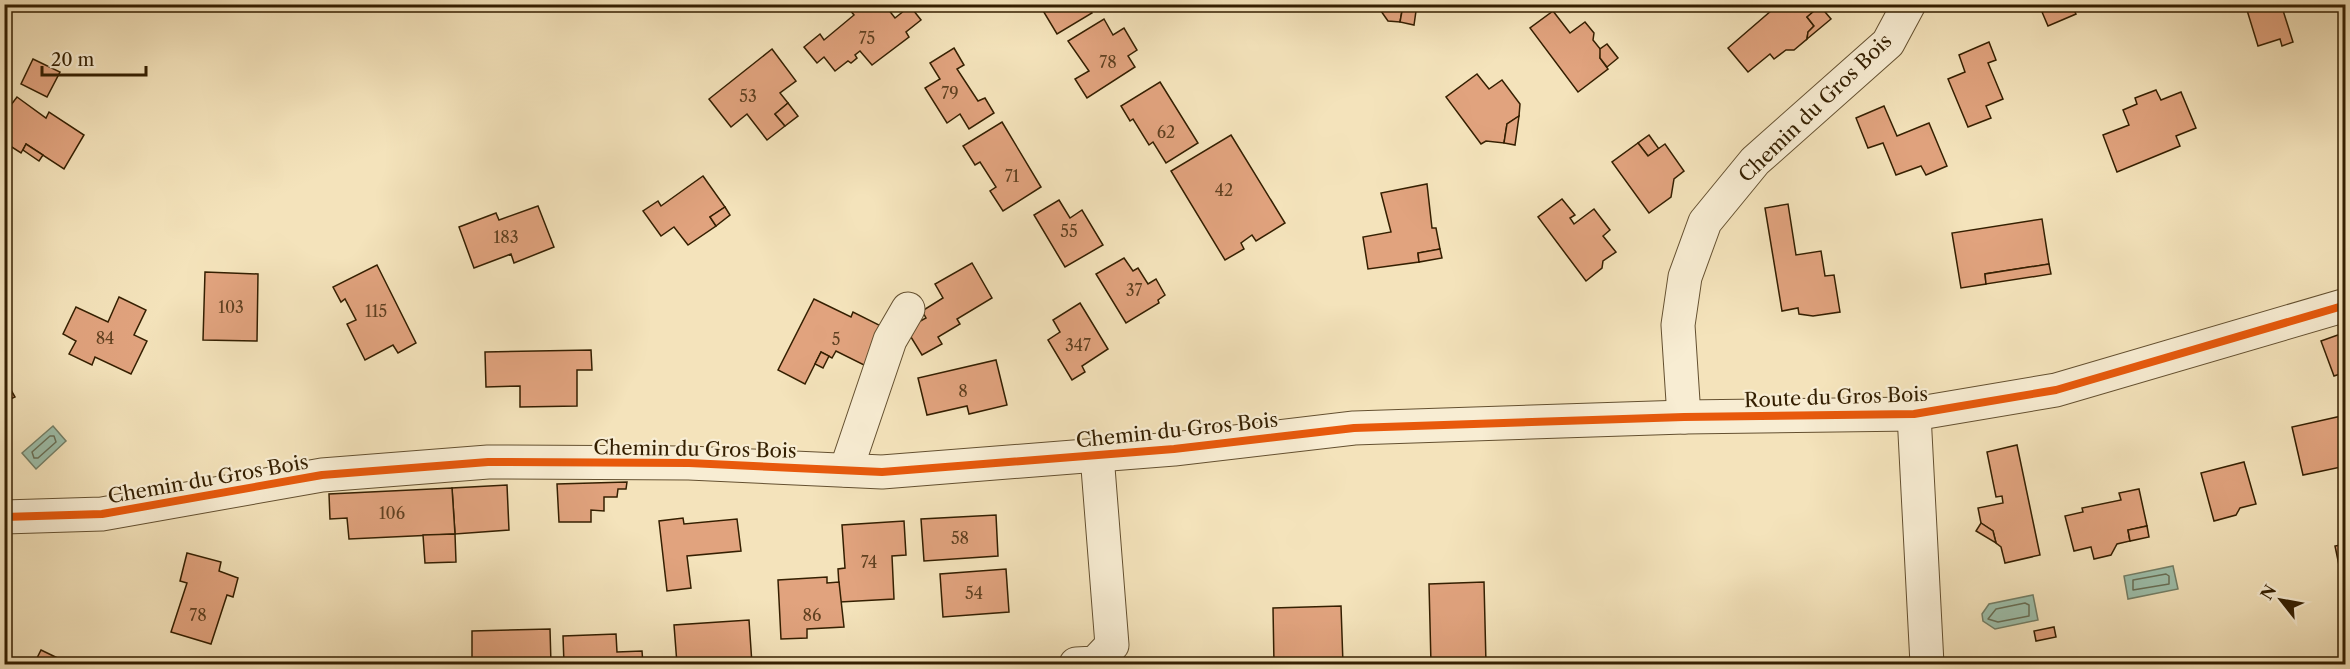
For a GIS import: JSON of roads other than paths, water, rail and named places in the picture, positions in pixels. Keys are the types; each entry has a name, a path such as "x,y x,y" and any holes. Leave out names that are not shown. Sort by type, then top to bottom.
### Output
{"street":[{"name":"Chemin du Gros Bois","path":"1684,417 1678,325 1685,277 1705,222 1755,160 1888,43 1909,4"},
{"name":"Route du Gros Bois","path":"1421,424 1914,414 2056,390 2346,305"},
{"path":"846,470 890,340 908,309"},
{"path":"1914,414 1927,664"},
{"name":"Chemin du Gros Bois","path":"4,517 102,514 322,475 488,462 689,463 882,472 1174,449 1354,428 1421,424"},
{"path":"1076,664 1095,663 1112,645 1097,455"}],"water":[{"path":"53,426 66,441 36,469 22,453"},
{"path":"2173,566 2178,589 2128,599 2124,576"},
{"path":"2033,595 2038,620 1995,629 1983,621 1982,614 1989,604"}]}
